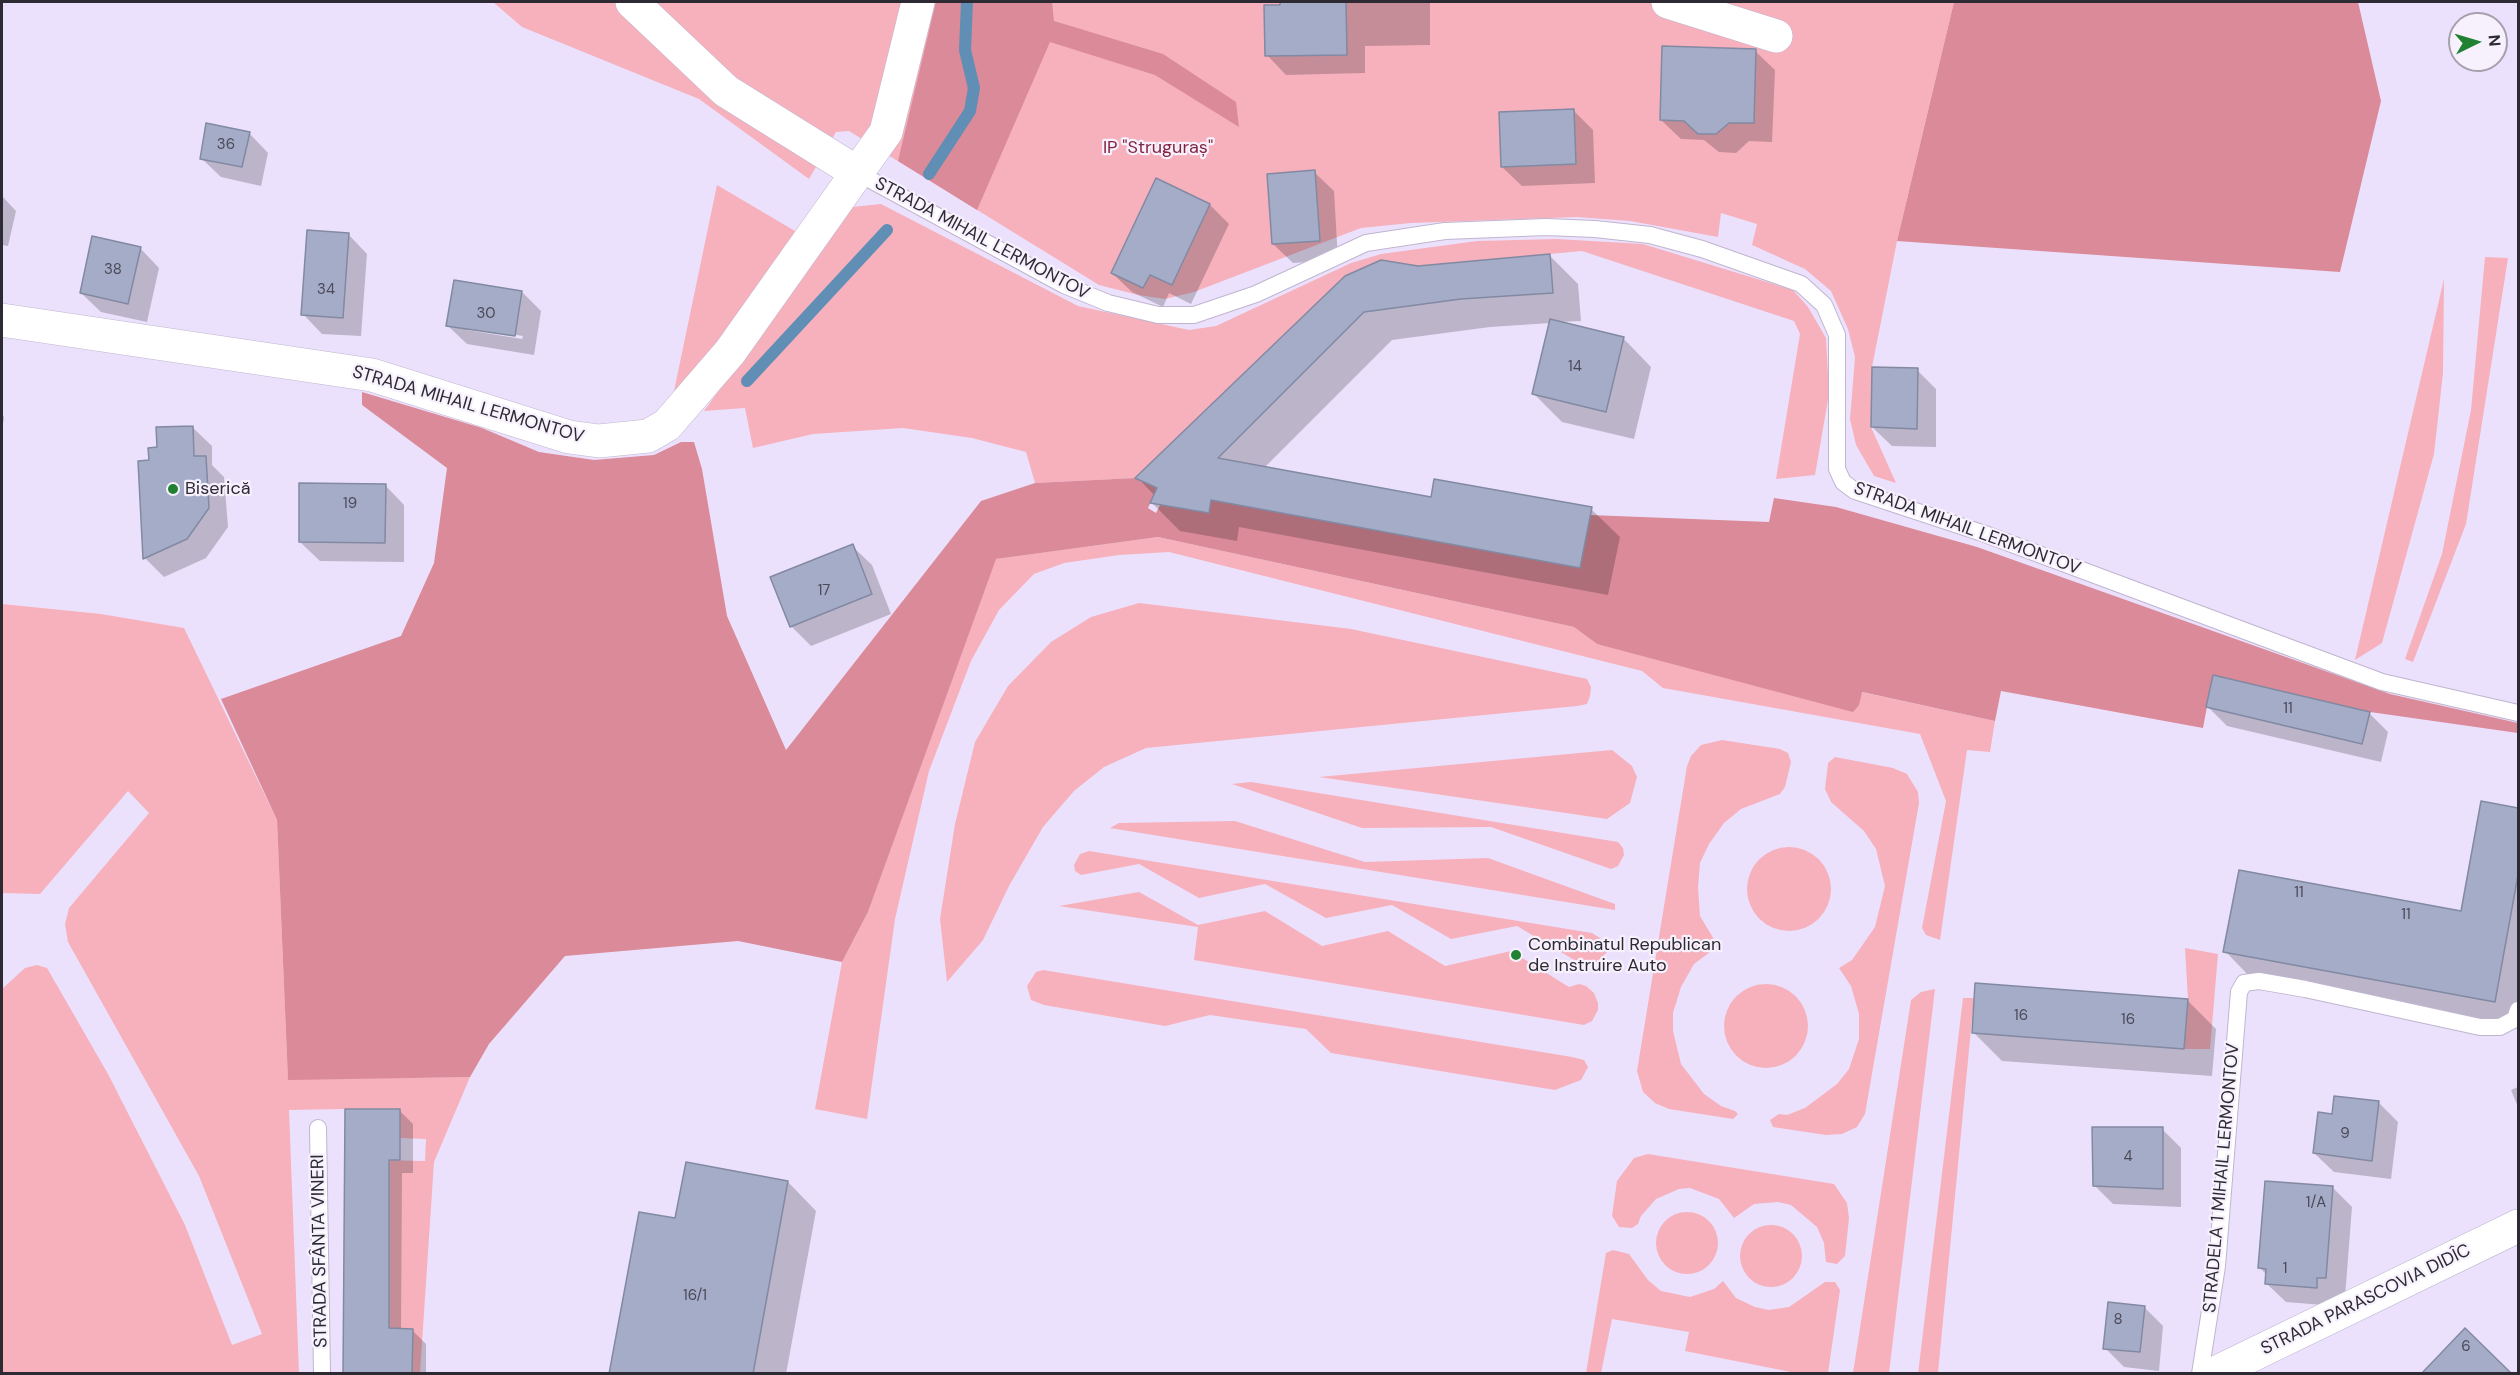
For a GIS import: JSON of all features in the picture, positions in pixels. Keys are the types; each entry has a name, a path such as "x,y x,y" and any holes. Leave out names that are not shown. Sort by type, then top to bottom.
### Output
{"street":[{"path":"632,2 726,91 856,172 886,132 918,2"},
{"path":"1668,2 1776,36"},
{"name":"STRADA MIHAIL LERMONTOV","path":"2,320 372,375 569,437 599,441 648,436 673,420 730,352 856,172"},
{"name":"STRADA PARASCOVIA DIDÎC","path":"2213,1374 2518,1226"}],"lane":[{"name":"STRADA MIHAIL LERMONTOV","path":"856,172 1064,285 1108,303 1158,315 1194,315 1256,294 1366,243 1445,231 1546,227 1595,229 1650,236 1702,249 1801,284 1824,305 1838,334 1837,469 1843,482 1855,491 1985,534 2382,682 2518,713"},
{"name":"STRADELA 1 MIHAIL LERMONTOV","path":"2200,1374 2217,1266 2239,992 2244,983 2259,981 2305,989 2480,1027 2500,1027 2515,1019 2518,1010"},
{"name":"STRADA SFÂNTA VINERI","path":"318,1128 322,1374"}],"green space":[{"name":"IP \"Struguraș\"","path":"493,2 1954,2 1897,241 1872,367 1871,427 1896,483 1874,476 1856,445 1850,419 1855,357 1848,329 1831,291 1805,269 1752,245 1757,224 1721,213 1718,237 1630,221 1577,217 1411,223 1361,228 1194,292 1165,299 1138,295 1099,285 849,131 836,132 809,179 699,99 522,27"},
{"path":"717,185 795,231 783,253 687,383 674,391"},
{"path":"881,204 1078,306 1189,330 1216,326 1351,263 1381,254 1477,241 1557,239 1643,244 1793,290 1808,307 1826,338 1829,394 1815,475 1776,479 1800,334 1794,321 1582,251 1418,266 1381,260 1345,276 1135,478 1035,483 1026,452 972,438 903,428 813,434 753,448 745,408 704,411 852,207"},
{"path":"2485,257 2508,258 2466,524 2413,662 2405,659 2442,554 2471,410"},
{"path":"2444,279 2443,373 2434,454 2382,643 2355,660"},
{"path":"1158,537 1574,627 1597,644 1861,692 1995,721 1990,752 1967,750 1940,940 1926,935 1922,928 1946,801 1920,734 1663,688 1642,671 1169,552 1119,555 1064,563 1034,574 999,610 971,661 929,771 895,919 867,1119 815,1109 842,962 868,912 995,559"},
{"path":"1139,603 1351,629 1587,679 1591,687 1590,696 1587,704 1577,706 1146,748 1104,767 1074,791 1043,827 1009,886 983,940 947,982 940,919 955,824 975,742 1008,686 1051,642 1091,617"},
{"path":"2,604 101,614 184,628 277,820 288,1079 470,1077 434,1162 420,1373 412,1373 413,1329 389,1328 381,1160 425,1161 426,1139 400,1138 400,1109 345,1109 289,1110 299,1373 2,1373 2,989 25,968 37,965 47,968 108,1074 185,1225 232,1345 262,1334 199,1176 68,942 65,924 69,908 149,813 128,791 40,894 2,893"},
{"path":"1722,740 1780,749 1788,753 1791,762 1785,787 1780,794 1741,809 1724,823 1709,844 1700,863 1698,887 1700,916 1718,946 1694,964 1681,987 1673,1013 1673,1031 1681,1064 1704,1094 1738,1114 1733,1119 1669,1109 1655,1103 1643,1092 1637,1071 1687,766 1691,756 1701,745"},
{"path":"1612,750 1632,766 1637,777 1630,803 1607,819 1319,777"},
{"path":"1835,757 1893,768 1907,774 1918,792 1919,803 1865,1114 1857,1127 1842,1134 1826,1135 1773,1127 1770,1120 1779,1114 1787,1115 1805,1108 1837,1084 1849,1069 1859,1039 1859,1014 1851,986 1839,968 1852,960 1875,927 1885,886 1876,849 1864,831 1831,802 1825,789 1828,763"},
{"path":"1251,782 1618,842 1623,848 1624,855 1618,866 1611,869 1491,827 1362,828 1232,784"},
{"path":"1235,821 1365,862 1488,858 1615,904 1615,910 1110,828 1119,823"},
{"path":"1781,847 1797,847 1813,854 1824,865 1831,881 1828,905 1819,919 1797,931 1781,931 1765,924 1754,913 1747,897 1747,881 1754,865 1765,854"},
{"path":"1089,851 1592,933 1600,938 1607,952 1597,962 1576,961 1517,926 1451,939 1392,905 1326,918 1265,884 1199,898 1139,864 1081,875 1075,871 1074,865 1080,854"},
{"path":"1139,892 1198,925 1265,911 1322,946 1388,931 1445,966 1511,951 1569,987 1579,984 1586,986 1594,993 1598,1010 1592,1021 1584,1025 1194,960 1198,927 1059,906"},
{"path":"2185,948 2218,954 2210,1049 2184,1049 2188,999"},
{"path":"1043,970 1572,1057 1584,1060 1588,1067 1581,1080 1555,1090 1331,1053 1306,1029 1210,1015 1165,1026 1044,1005 1031,1000 1027,986 1036,972"},
{"path":"1758,984 1774,984 1790,991 1801,1002 1808,1018 1805,1042 1796,1056 1774,1068 1758,1068 1742,1061 1731,1050 1724,1034 1724,1018 1731,1002 1742,991"},
{"path":"1935,989 1889,1373 1853,1373 1911,1000 1921,992"},
{"path":"1963,998 1974,998 1938,1373 1918,1374"},
{"path":"1648,1154 1834,1184 1847,1203 1849,1218 1845,1256 1837,1264 1826,1262 1824,1243 1817,1227 1791,1205 1778,1202 1754,1204 1734,1218 1719,1199 1690,1188 1679,1189 1656,1199 1641,1216 1638,1224 1632,1228 1619,1227 1612,1216 1617,1181 1634,1158"},
{"path":"1687,1212 1704,1217 1709,1221 1713,1226 1718,1243 1713,1260 1709,1265 1704,1269 1687,1274 1670,1269 1665,1265 1661,1260 1656,1243 1661,1226 1665,1221 1670,1217"},
{"path":"1771,1225 1788,1230 1793,1234 1797,1239 1802,1256 1797,1273 1793,1278 1788,1282 1771,1287 1754,1282 1749,1278 1745,1273 1740,1256 1745,1239 1749,1234 1754,1230"},
{"path":"1613,1250 1629,1254 1648,1280 1661,1291 1690,1297 1714,1289 1723,1281 1736,1298 1755,1307 1769,1310 1789,1307 1825,1282 1835,1282 1840,1290 1828,1373 1796,1373 1685,1351 1689,1332 1612,1319 1601,1373 1586,1373 1606,1253"}],"shaded area":[{"path":"936,2 1052,2 1054,21 1163,54 1236,102 1239,127 1155,75 1050,42 977,210 898,161"},
{"path":"1954,2 2358,2 2381,101 2340,272 1897,241"},
{"path":"362,392 482,428 539,452 594,460 654,455 681,442 694,442 702,469 727,616 786,750 981,501 1035,483 1135,478 1157,488 1148,508 1156,513 1165,495 1179,508 1209,513 1211,500 1580,568 1590,515 1769,522 1774,498 1836,507 1977,547 2390,694 2518,723 2518,733 2370,712 2213,675 2203,728 2001,691 1995,721 1862,692 1859,705 1853,712 1597,644 1574,627 1158,537 996,559 868,912 842,962 738,941 565,956 489,1044 470,1077 288,1080 277,820 221,699 401,636 434,563 447,468 362,405"}],"building":[{"path":"1280,2 1346,2 1347,55 1265,56 1264,5 1280,5"},
{"path":"1662,46 1756,49 1754,123 1729,123 1716,134 1698,134 1684,121 1660,120"},
{"path":"1574,109 1576,164 1501,167 1499,112"},
{"path":"206,123 250,132 242,167 200,159"},
{"path":"1315,170 1320,241 1272,244 1267,174"},
{"path":"1156,178 1210,204 1172,285 1150,275 1143,288 1111,273"},
{"path":"307,230 349,233 343,318 301,315"},
{"path":"92,236 141,247 128,304 80,293"},
{"path":"1550,254 1553,293 1461,299 1364,312 1218,458 1431,497 1434,479 1592,507 1580,568 1211,500 1209,513 1150,503 1157,488 1135,478 1345,276 1381,260 1418,266"},
{"path":"454,280 522,291 515,336 446,326"},
{"path":"1550,319 1624,337 1606,412 1532,394"},
{"path":"1872,367 1918,368 1917,429 1871,427"},
{"name":"Biserică","path":"193,426 194,456 206,456 209,508 187,539 143,559 138,461 149,460 148,448 157,447 156,427"},
{"path":"299,483 386,484 385,543 299,542"},
{"path":"853,544 872,594 790,627 770,577"},
{"path":"2213,675 2370,712 2362,744 2206,707"},
{"path":"2481,801 2518,808 2518,875 2495,1002 2223,952 2239,870 2461,911"},
{"path":"1975,983 2188,999 2184,1049 1972,1033"},
{"path":"2334,1096 2379,1101 2372,1161 2313,1153 2318,1112 2332,1114"},
{"path":"345,1109 400,1109 400,1160 389,1160 389,1328 413,1329 412,1374 343,1374"},
{"path":"2092,1127 2163,1127 2163,1189 2093,1186"},
{"path":"686,1162 788,1181 753,1374 609,1374 639,1212 675,1218"},
{"path":"2265,1181 2333,1186 2326,1278 2317,1278 2317,1288 2265,1284 2266,1269 2258,1268"},
{"path":"2108,1302 2145,1306 2140,1352 2103,1349"},
{"path":"2465,1328 2512,1374 2421,1374"}],"waterway":[{"path":"929,174 970,111 974,88 965,50 967,2"},
{"path":"747,381 887,230"}],"place":[{"name":"Biserică","path":"173,489"},
{"name":"Combinatul Republican de Instruire Auto","path":"1516,955"}]}
